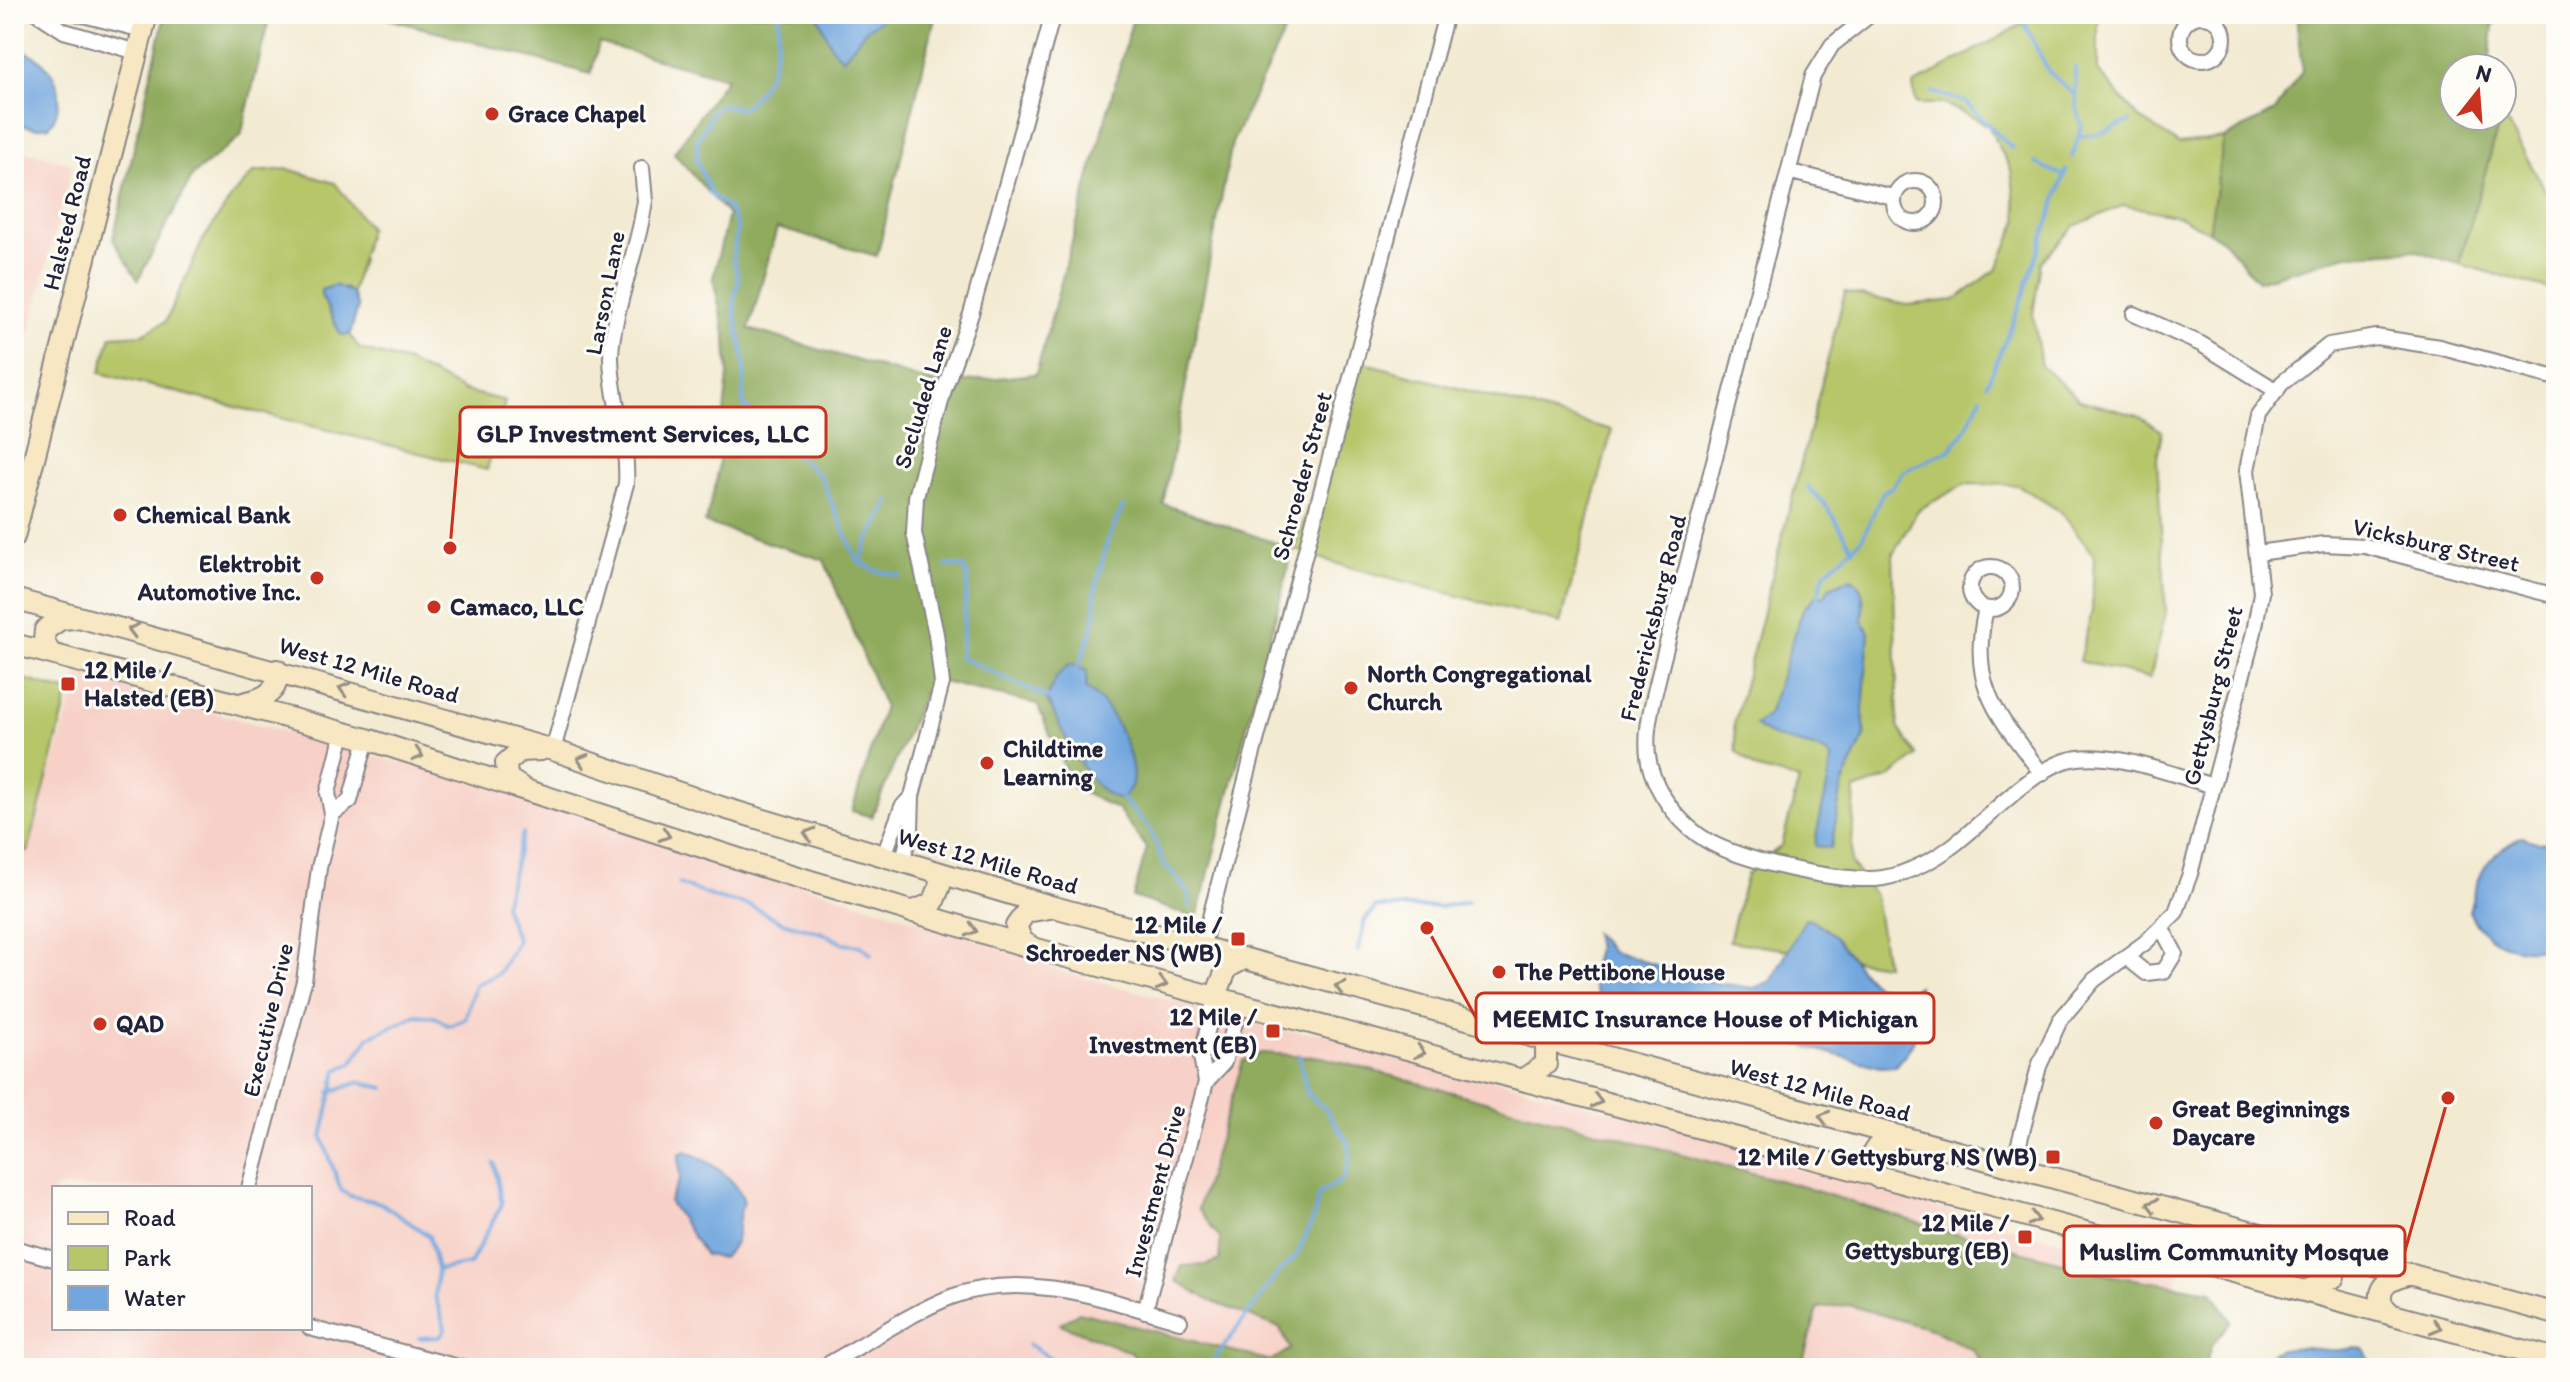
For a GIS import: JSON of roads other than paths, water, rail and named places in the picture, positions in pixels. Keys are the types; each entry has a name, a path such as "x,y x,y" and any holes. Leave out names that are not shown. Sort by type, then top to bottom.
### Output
{"main road":[{"name":"Halsted Road","path":"14,537 145,22"},
{"name":"West 12 Mile Road","path":"14,599 277,670 553,750 892,860 1242,960 2556,1314"},
{"path":"50,653 44,641 45,630 51,623 83,617"},
{"path":"14,644 367,739 1033,948 2556,1359"},
{"path":"239,704 271,692 276,686 277,670"},
{"path":"524,789 507,778 506,763 520,751 553,750"},
{"path":"911,912 933,903 940,886 939,874"},
{"path":"1033,948 1016,934 1020,917 1034,909 1054,907"},
{"path":"1215,998 1227,968 1242,960"},
{"path":"1522,1080 1546,1064 1546,1043"},
{"path":"1877,1177 1869,1163 1872,1152 1884,1141 1899,1138"},
{"path":"2306,1291 2334,1277 2335,1264 2327,1252"},
{"path":"2392,1315 2382,1305 2382,1289 2386,1283 2410,1274"}],"street":[{"path":"39,15 57,14"},
{"path":"79,14 145,22"},
{"name":"Secluded Lane","path":"892,860 911,829 912,796 942,683 936,634 914,533 916,497 944,390 971,314 1053,14"},
{"name":"Schroeder Street","path":"1202,948 1446,14"},
{"name":"Fredericksburg Road","path":"1871,14 1832,45 1813,76 1791,172 1662,663 1646,735 1652,774 1672,811 1706,840 1733,853 1843,879 1884,878 1926,863 2042,774 2065,761 2096,756 2213,786"},
{"path":"39,15 64,31 137,52"},
{"name":"Larson Lane","path":"553,750 626,484 628,455 613,403 611,352 645,201 642,168"},
{"path":"1791,172 1893,197"},
{"path":"2134,314 2201,344 2277,391"},
{"name":"Gettysburg Street","path":"2013,1167 2039,1066 2060,1020 2094,980 2126,957 2176,912 2190,874 2254,632 2261,593 2247,470 2258,416 2277,391 2329,345 2376,337 2439,347 2556,378"},
{"name":"Vicksburg Street","path":"2258,553 2324,544 2365,546 2556,596"},
{"path":"1986,609 1980,667 1990,703 2042,774"},
{"name":"Executive Drive","path":"250,1186 304,981 319,868 332,814 328,793 343,733"},
{"name":"Executive Drive","path":"332,814 350,801 367,739"},
{"path":"2126,957 2146,973 2164,971 2175,953 2161,927"},
{"name":"Investment Drive","path":"1145,1311 1206,1082 1201,1057 1215,998"},
{"name":"Investment Drive","path":"1206,1082 1224,1062 1240,1005"},
{"path":"14,1248 52,1258"},
{"path":"821,1368 951,1297 991,1289 1036,1287 1085,1293 1180,1321"},
{"path":"312,1329 462,1368"}],"water":[{"path":"817,14 888,14 865,31 843,59 832,48"},
{"path":"14,46 38,59 54,77 59,100 50,126 36,128 14,124"},
{"path":"335,285 352,293 358,307 350,335 341,335 321,295 321,290"},
{"path":"1852,578 1862,592 1862,621 1869,632 1863,711 1865,735 1842,786 1831,848 1815,846 1831,757 1813,747 1773,736 1755,725 1768,715 1803,609 1817,595 1825,596 1829,587"},
{"path":"1070,664 1087,671 1086,689 1104,704 1126,745 1133,773 1132,784 1122,799 1098,787 1087,774 1046,698 1057,676"},
{"path":"2522,837 2539,843 2556,841 2556,944 2543,948 2517,948 2494,940 2476,923 2469,911 2485,866 2499,851"},
{"path":"1805,919 1815,922 1834,936 1865,975 1879,987 1903,994 1919,985 1915,995 1918,1011 1916,1034 1896,1066 1880,1067 1779,1039 1622,1007 1599,998 1589,978 1597,949 1594,933 1612,952 1716,983 1754,988 1771,981"},
{"path":"686,1151 728,1178 744,1202 734,1244 722,1258 705,1255 669,1201 680,1179 679,1154"},
{"path":"2355,1347 2365,1349 2371,1368 2269,1365 2266,1359 2284,1349 2345,1350"}],"waterway":[{"path":"779,14 772,66 760,89 741,109 725,105 715,108 697,141 697,160 711,195 728,208 737,227 733,258 739,281 734,302 744,361 744,405 767,431 820,476 857,560 874,570 900,576"},
{"path":"2020,14 2048,71 2077,97"},
{"path":"2072,157 2082,126 2076,106 2075,67"},
{"path":"1932,92 1965,102 2012,148"},
{"path":"2080,136 2100,134 2130,121"},
{"path":"2035,163 2064,176"},
{"path":"1987,384 2019,307 2066,170"},
{"path":"1817,600 1824,574 1862,539 1883,492 1893,486 1902,472 1950,450 1966,429 1981,397"},
{"path":"1808,487 1827,507 1853,549"},
{"path":"861,564 865,547 889,500"},
{"path":"1076,672 1091,634 1096,609 1094,595 1108,539 1123,507"},
{"path":"946,565 963,567 968,577 960,657 1050,699"},
{"path":"1120,796 1150,829 1163,862 1188,892 1190,907"},
{"path":"419,1338 440,1337 445,1329 435,1296 437,1270 429,1236 381,1203 350,1196 341,1190 322,1137 337,1070 352,1063 369,1037 416,1015 435,1017 449,1026 465,1019 475,985 498,974 517,941 504,905 523,833"},
{"path":"679,884 716,898 749,905 782,922 823,933 844,944 861,946 871,954"},
{"path":"1358,951 1365,920 1376,907 1439,907 1468,902"},
{"path":"1208,1368 1278,1273 1297,1255 1314,1217 1319,1193 1343,1180 1350,1158 1348,1143 1327,1111 1307,1093 1299,1055"},
{"path":"330,1092 360,1082 384,1088"},
{"path":"437,1270 470,1264 502,1204 494,1163"},
{"path":"1028,1344 1066,1368"},
{"path":"2161,1368 2266,1359"}],"place":[{"name":"Grace Chapel","path":"492,114"},
{"name":"Chemical Bank","path":"120,515"},
{"name":"GLP Investment Services, LLC","path":"450,548"},
{"name":"Elektrobit Automotive Inc.","path":"317,578"},
{"name":"Camaco, LLC","path":"434,607"},
{"name":"12 Mile / Halsted (EB)","path":"68,684"},
{"name":"North Congregational Church","path":"1351,688"},
{"name":"Childtime Learning","path":"987,763"},
{"name":"MEEMIC Insurance House of Michigan","path":"1427,928"},
{"name":"12 Mile / Schroeder NS (WB)","path":"1238,939"},
{"name":"The Pettibone House","path":"1499,972"},
{"name":"QAD","path":"100,1024"},
{"name":"12 Mile / Investment (EB)","path":"1273,1031"},
{"name":"Muslim Community Mosque","path":"2448,1098"},
{"name":"Great Beginnings Daycare","path":"2156,1123"},
{"name":"12 Mile / Gettysburg NS (WB)","path":"2053,1157"},
{"name":"12 Mile / Gettysburg (EB)","path":"2025,1237"}]}
